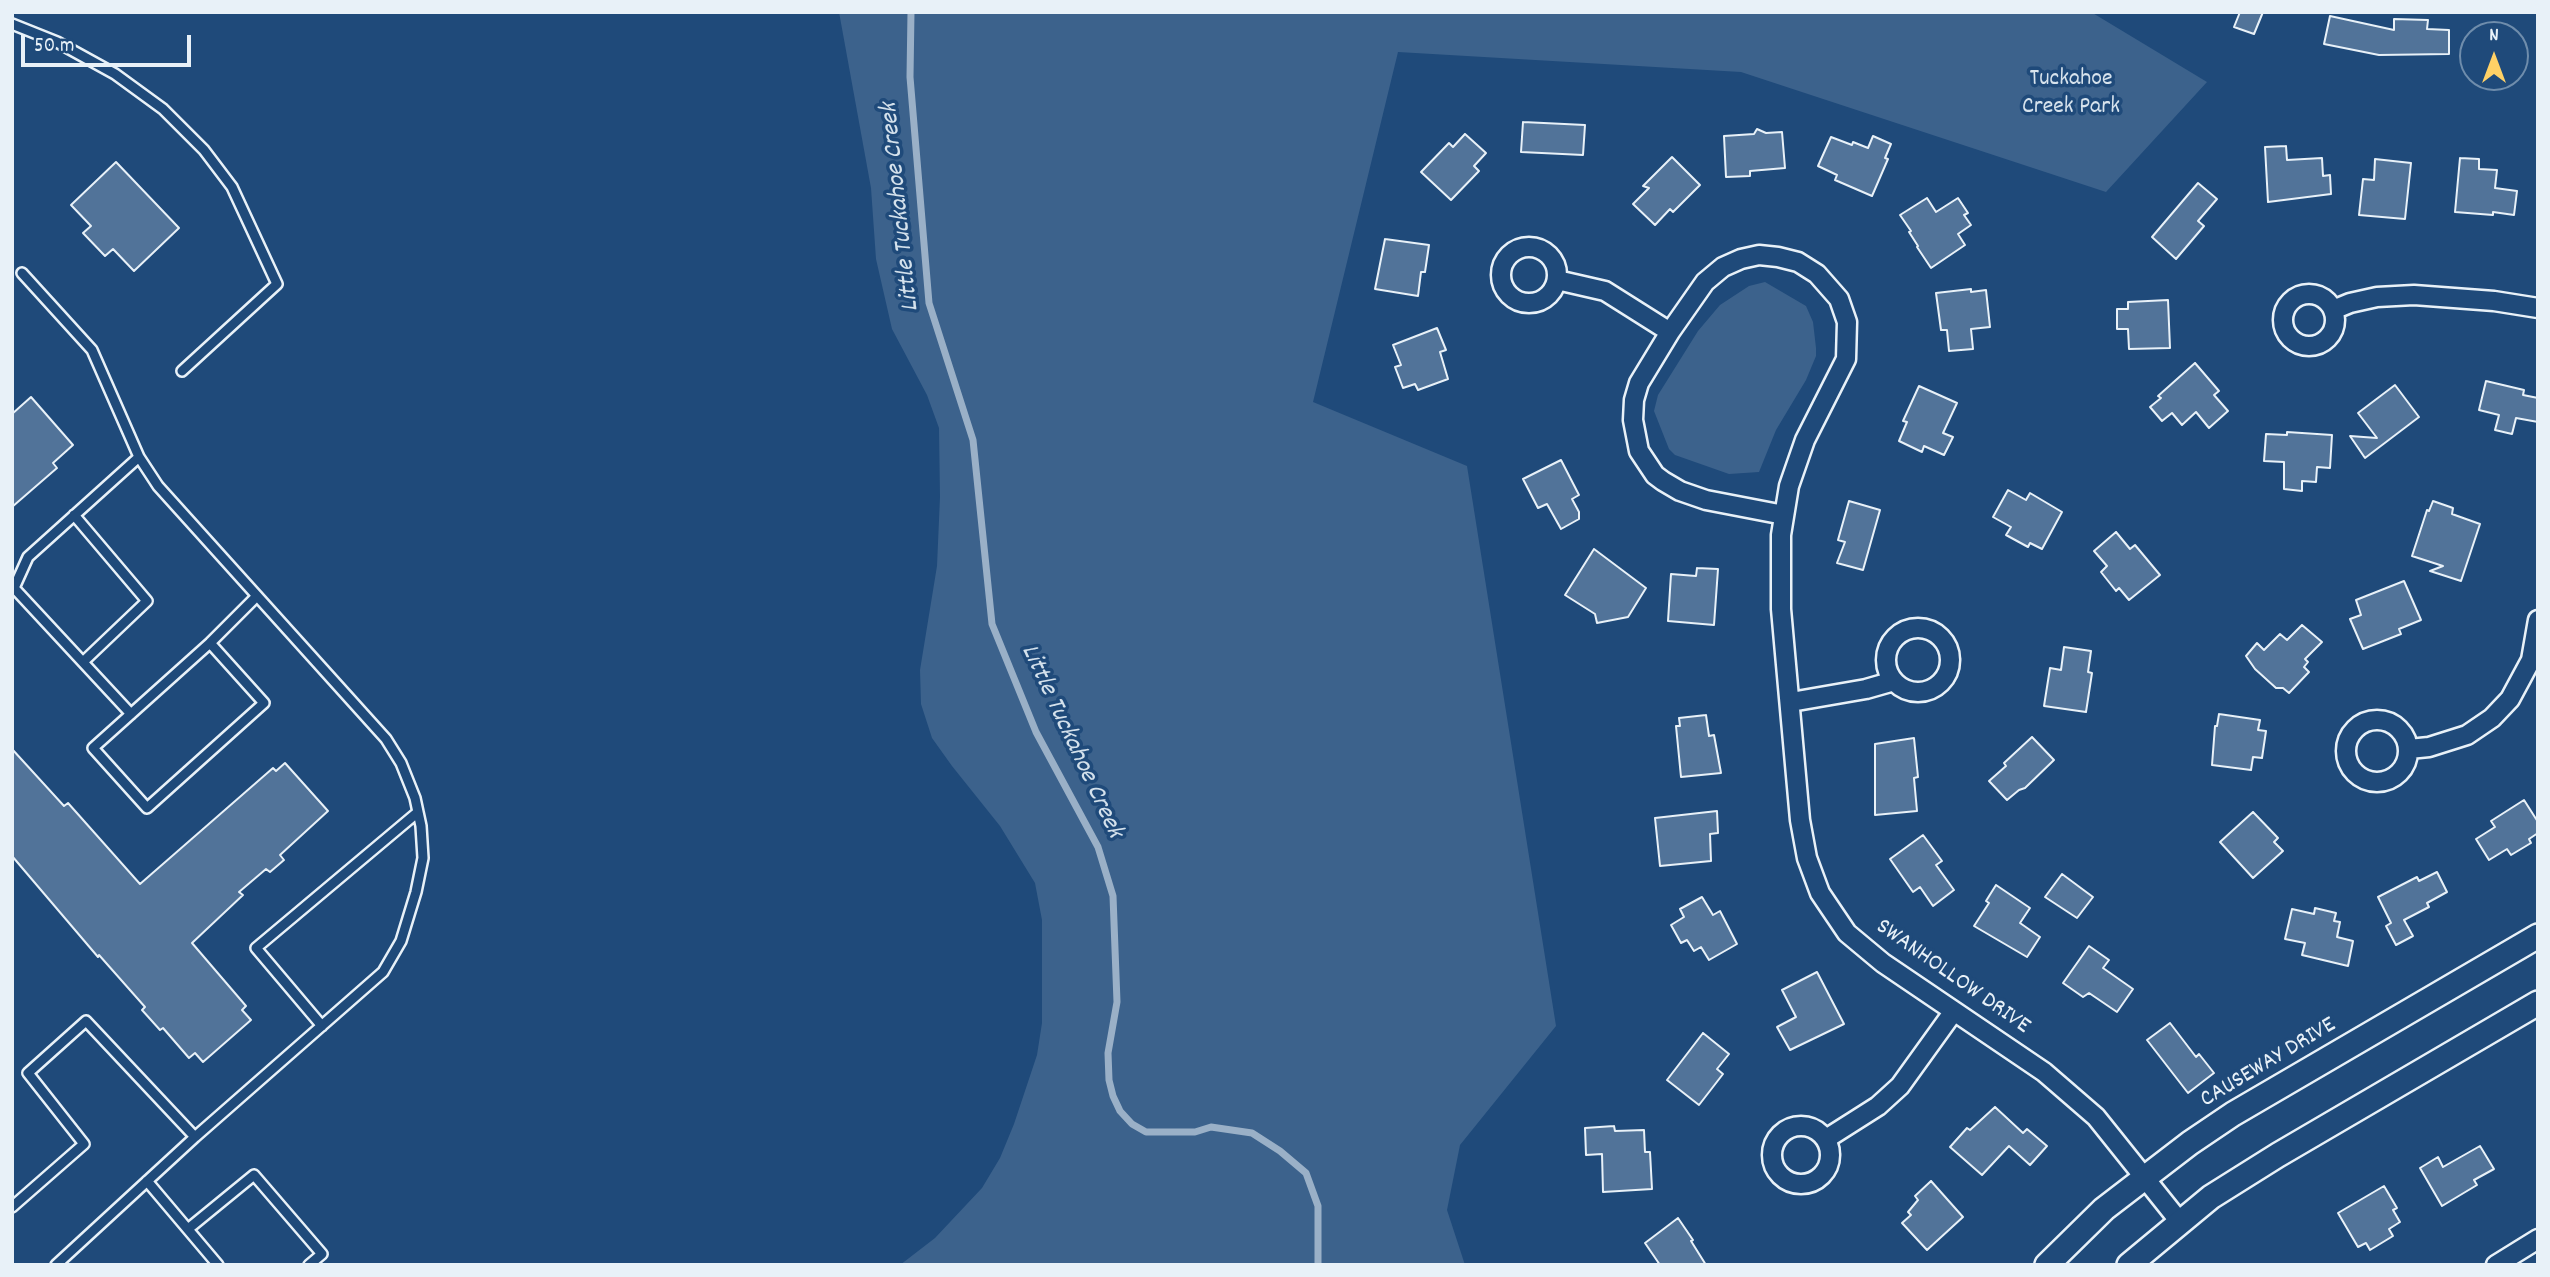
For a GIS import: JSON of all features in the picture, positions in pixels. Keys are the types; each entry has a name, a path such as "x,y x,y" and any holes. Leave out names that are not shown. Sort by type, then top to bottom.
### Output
{"street":[{"name":"SWANHOLLOW DRIVE","path":"1784,515 1706,500 1680,491 1655,475 1639,451 1633,420 1634,400 1639,383 1670,332 1706,282 1732,263 1759,256 1798,262 1817,274 1839,299 1847,322 1846,359 1805,440 1790,486 1781,535 1779,581 1800,820 1807,858 1820,893 1847,933 1883,963 2045,1072 2096,1116 2180,1222"},
{"path":"1557,280 1605,291 1670,332"},
{"path":"2333,310 2376,297 2414,295 2494,301 2538,308"},
{"path":"2409,749 2429,747 2468,735 2492,718 2510,699 2531,660 2538,620"},
{"path":"1791,702 1866,689 1894,681"},
{"name":"CAUSEWAY DRIVE","path":"2047,1265 2104,1209 2232,1114 2538,936"},
{"path":"2129,1265 2211,1197 2538,1003"},
{"path":"1826,1139 1878,1106 1900,1086 1954,1011"},
{"path":"2496,1265 2538,1239"}],"lane":[{"path":"12,24 57,41 115,74 163,109 204,150 232,187 277,284 182,371"},
{"path":"22,273 92,350 139,457 158,486 386,739 401,763 418,812 423,858 401,941 383,972 195,1137 55,1265"},
{"path":"131,714 14,588 28,556 139,457"},
{"path":"74,515 147,601 84,662"},
{"path":"210,643 264,703 147,808 93,748 210,643 257,596"},
{"path":"322,1026 256,948 418,812"},
{"path":"12,1207 84,1144 28,1073 86,1021 195,1137"},
{"path":"188,1229 254,1175 322,1254 309,1265"},
{"path":"147,1181 218,1265"}],"green space":[{"name":"Tuckahoe Creek Park","path":"839,12 2091,12 2207,82 2106,192 1741,72 1398,52 1313,402 1467,466 1556,1026 1460,1145 1447,1210 1465,1265 900,1265 935,1238 982,1188 1000,1158 1014,1124 1037,1055 1042,1023 1042,920 1035,883 1000,826 932,738 921,704 920,670 937,566 939,428 927,395 892,329 876,259 871,188"},
{"path":"1765,282 1806,306 1813,322 1816,356 1806,380 1776,430 1759,472 1729,474 1675,455 1669,449 1654,411 1658,395 1698,331 1720,305 1749,286"}],"building":[{"path":"2240,12 2263,12 2254,34 2234,27"},
{"path":"2330,16 2394,30 2394,19 2428,20 2427,29 2449,30 2449,54 2379,55 2324,44"},
{"path":"1523,122 1585,125 1583,155 1521,152"},
{"path":"1757,129 1766,133 1782,132 1785,168 1750,171 1750,176 1726,177 1724,136 1754,134"},
{"path":"1465,134 1486,153 1474,166 1479,171 1451,200 1421,172 1449,143 1453,147"},
{"path":"1873,136 1891,144 1885,158 1888,159 1872,196 1835,180 1837,175 1818,166 1831,137 1868,148"},
{"path":"2286,146 2287,160 2322,158 2323,176 2330,175 2331,194 2268,202 2265,147"},
{"path":"1672,157 1700,185 1673,212 1670,209 1655,225 1633,204 1649,188 1643,186"},
{"path":"2460,158 2479,159 2479,169 2497,170 2495,188 2517,191 2514,215 2455,212"},
{"path":"2375,159 2411,163 2405,219 2359,215 2363,179 2374,180"},
{"path":"116,162 179,228 134,271 113,249 105,256 83,233 91,226 71,205"},
{"path":"2198,183 2217,199 2198,221 2204,226 2176,259 2152,237"},
{"path":"1927,198 1936,212 1958,198 1968,213 1964,215 1971,225 1958,234 1965,245 1931,268 1900,215"},
{"path":"1385,239 1429,245 1425,272 1421,272 1418,296 1375,289"},
{"path":"1971,289 1971,292 1986,290 1990,327 1971,329 1973,349 1949,351 1947,330 1941,330 1936,293"},
{"path":"2168,300 2170,348 2129,349 2128,329 2117,329 2117,309 2128,309 2128,302"},
{"path":"1437,328 1446,350 1440,352 1448,379 1418,390 1415,384 1403,388 1395,367 1401,365 1393,345"},
{"path":"2195,363 2219,391 2214,395 2228,411 2209,428 2196,412 2182,425 2172,413 2162,421 2150,407 2161,398 2158,396"},
{"path":"2486,381 2524,390 2523,395 2538,398 2538,422 2516,418 2512,434 2495,430 2499,415 2479,410"},
{"path":"2395,385 2419,417 2365,458 2350,436 2377,438 2358,413"},
{"path":"1919,386 1957,403 1943,433 1953,437 1944,455 1924,446 1922,452 1899,441 1907,422 1903,421"},
{"path":"31,397 73,445 53,463 57,468 12,507 12,414"},
{"path":"2287,432 2332,435 2330,468 2317,467 2316,482 2302,481 2302,491 2284,489 2284,462 2264,461 2266,434 2287,435"},
{"path":"1561,460 1579,495 1572,499 1579,512 1579,519 1561,529 1547,504 1538,508 1523,479"},
{"path":"2008,490 2026,500 2030,493 2062,512 2042,549 2030,543 2028,547 2006,535 2011,527 1993,517"},
{"path":"1849,501 1880,510 1863,570 1837,563 1845,542 1838,540"},
{"path":"2433,501 2453,508 2452,514 2480,524 2461,581 2430,571 2443,566 2412,556 2427,510 2429,511"},
{"path":"2116,532 2130,549 2135,545 2160,575 2129,600 2119,588 2116,591 2101,572 2107,566 2094,551"},
{"path":"1594,549 1646,588 1628,617 1597,623 1595,614 1565,595"},
{"path":"1697,568 1718,569 1714,625 1668,621 1671,574 1696,576"},
{"path":"2404,581 2421,620 2399,629 2401,634 2363,649 2350,619 2361,615 2356,600"},
{"path":"2302,625 2322,642 2305,659 2308,662 2304,667 2309,672 2289,693 2283,688 2276,688 2255,669 2246,656 2257,643 2264,650 2280,634 2287,640"},
{"path":"2064,647 2091,651 2088,672 2092,673 2086,712 2044,706 2050,668 2061,670"},
{"path":"2219,714 2260,720 2258,730 2266,731 2262,758 2253,757 2251,770 2212,765 2215,726"},
{"path":"1706,715 1709,736 1714,735 1721,773 1681,777 1676,726 1680,726 1679,718"},
{"path":"2032,737 2054,760 2025,788 2007,800 1989,781"},
{"path":"1914,738 1918,777 1914,778 1917,811 1875,815 1875,744"},
{"path":"12,749 64,806 68,803 140,884 273,768 276,771 285,763 328,811 280,855 284,860 270,872 266,869 239,892 243,895 192,943 246,1006 242,1010 251,1020 203,1062 195,1053 189,1058 163,1028 160,1030 142,1010 145,1007 99,955 98,957 12,856"},
{"path":"2524,800 2538,822 2538,833 2529,839 2531,843 2511,855 2507,849 2489,860 2476,839 2495,827 2491,821"},
{"path":"1717,811 1718,833 1710,834 1711,861 1660,866 1655,818"},
{"path":"2253,812 2278,838 2274,842 2283,851 2253,878 2220,842"},
{"path":"1923,835 1942,861 1936,865 1954,890 1933,906 1920,887 1913,892 1890,859"},
{"path":"2437,872 2447,892 2427,903 2429,907 2404,920 2413,936 2396,945 2386,926 2391,923 2378,897 2417,877 2419,881"},
{"path":"2062,874 2093,897 2077,918 2045,897"},
{"path":"1996,885 2030,908 2020,923 2040,937 2027,957 1974,926 1989,903 1986,901"},
{"path":"1702,897 1713,915 1720,911 1737,944 1709,960 1701,947 1694,951 1687,940 1681,943 1671,925 1684,917 1680,909"},
{"path":"2315,908 2336,913 2334,921 2340,922 2337,937 2353,941 2348,966 2302,955 2305,943 2285,939 2292,909 2314,914"},
{"path":"2089,946 2109,960 2103,968 2133,989 2117,1012 2089,993 2083,997 2063,983"},
{"path":"1817,972 1844,1024 1790,1050 1777,1027 1796,1017 1782,990"},
{"path":"2170,1023 2196,1057 2199,1054 2214,1073 2188,1093 2147,1040"},
{"path":"1703,1033 1729,1054 1717,1069 1723,1074 1699,1105 1667,1080"},
{"path":"1995,1107 2023,1133 2027,1129 2047,1146 2030,1165 2009,1146 1982,1175 1950,1147 1967,1128 1970,1130"},
{"path":"1614,1126 1615,1131 1644,1130 1645,1152 1650,1152 1652,1189 1603,1192 1602,1154 1586,1155 1585,1128"},
{"path":"2480,1146 2494,1169 2474,1180 2477,1185 2442,1206 2420,1168 2438,1157 2443,1167"},
{"path":"1931,1181 1963,1217 1927,1250 1902,1223 1911,1215 1908,1212 1918,1200 1915,1196"},
{"path":"2384,1186 2397,1208 2393,1210 2400,1222 2389,1229 2393,1236 2370,1250 2366,1243 2358,1247 2338,1213"},
{"path":"1678,1218 1706,1265 1660,1265 1645,1243"}],"waterway":[{"name":"Little Tuckahoe Creek","path":"911,12 910,77 929,303 973,440 992,624 1036,732 1098,847 1113,896 1117,1002 1108,1053 1109,1080 1113,1096 1120,1111 1132,1124 1146,1132 1195,1132 1211,1127 1252,1133 1280,1151 1306,1173 1318,1206 1318,1265"}]}
